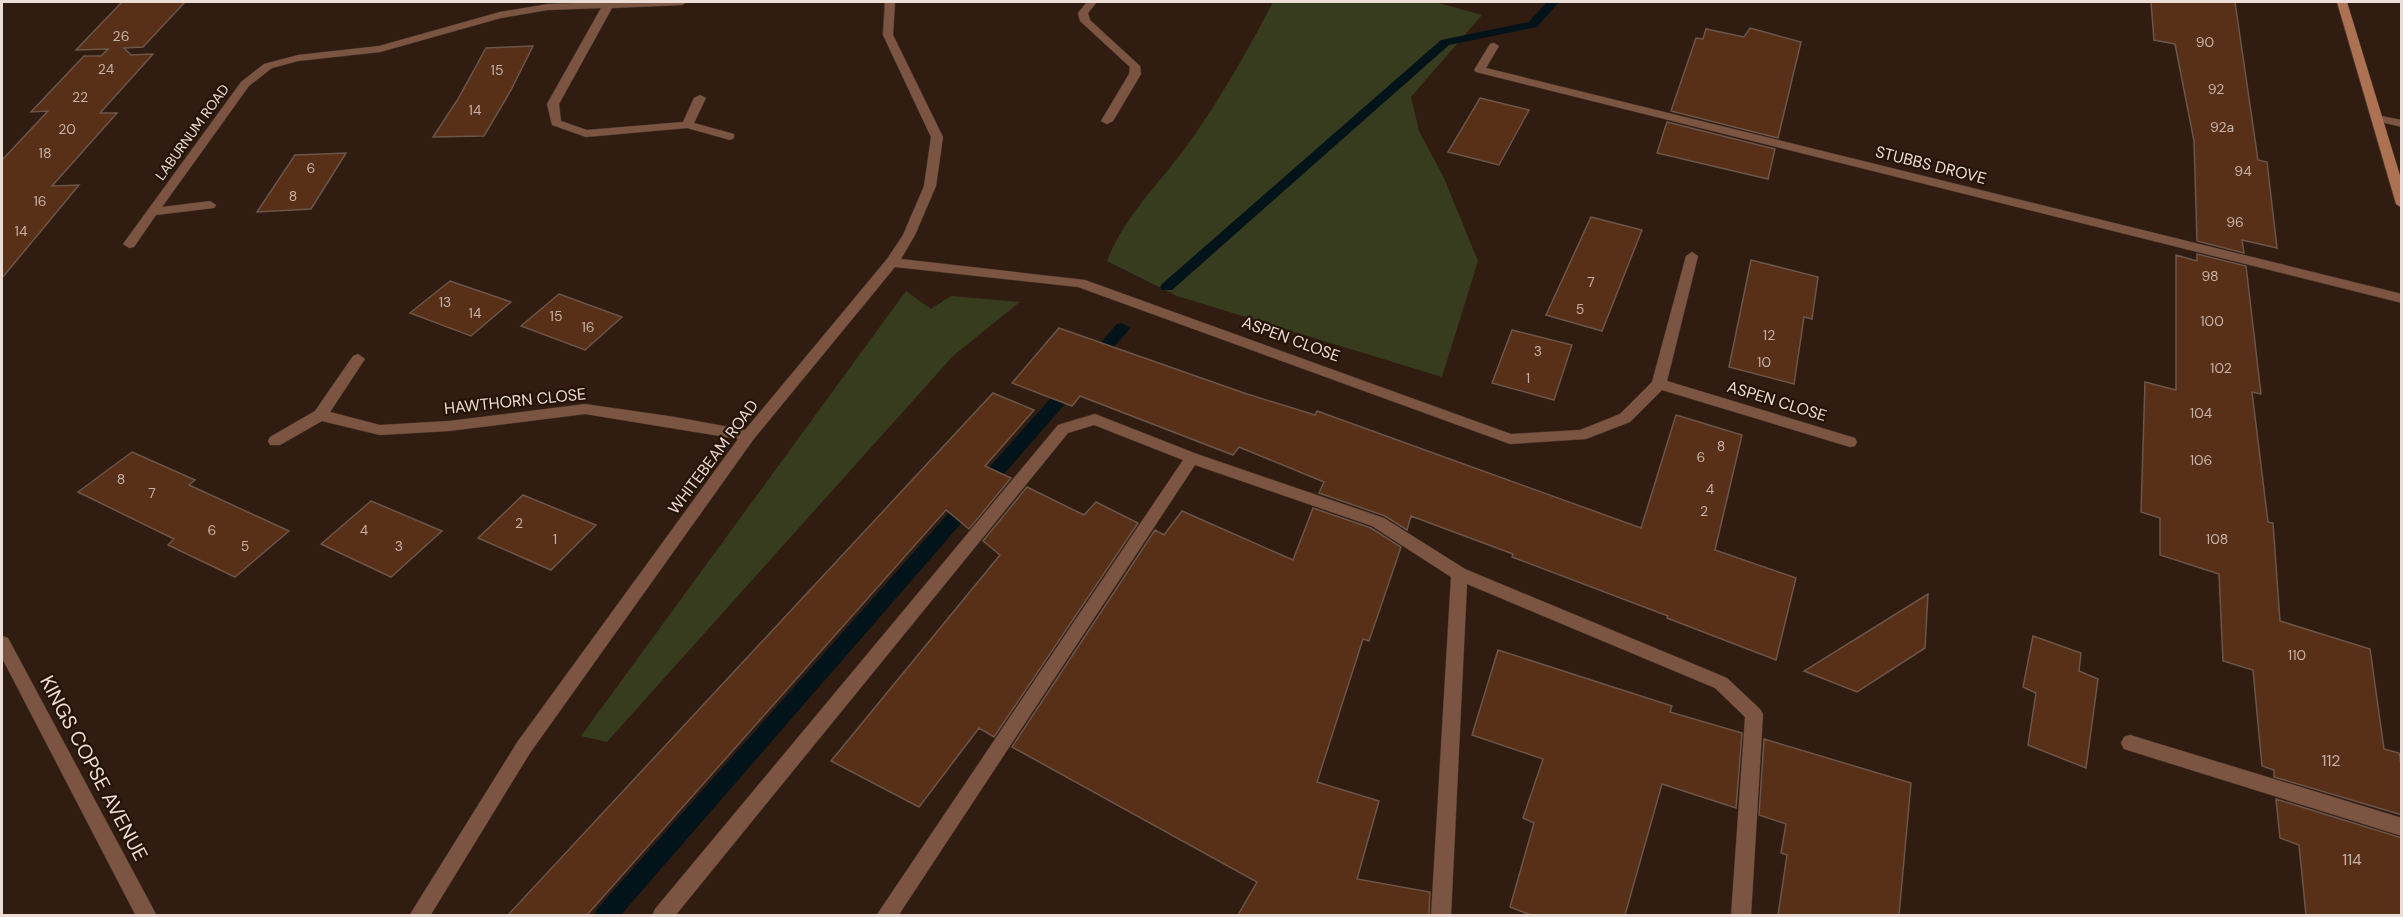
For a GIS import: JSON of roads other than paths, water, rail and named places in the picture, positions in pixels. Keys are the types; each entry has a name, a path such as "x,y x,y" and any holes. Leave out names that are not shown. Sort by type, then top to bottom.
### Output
{"main road":[{"path":"2342,2 2402,204"}],"street":[{"name":"LABURNUM ROAD","path":"129,244 245,84 268,66 298,58 380,49 500,15 548,7 682,2"},
{"name":"WHITEBEAM ROAD","path":"419,915 524,747 748,436 892,262 909,235 930,186 937,136 888,35 890,2"},
{"path":"1092,2 1083,13 1085,21 1135,66 1135,74 1107,121"},
{"path":"609,3 553,104 556,123 586,134 687,125 730,136"},
{"name":"STUBBS DROVE","path":"1494,46 1480,70 2402,299"},
{"path":"687,125 700,98"},
{"path":"2376,118 2402,124"},
{"path":"153,212 210,205"},
{"path":"1659,384 1692,256"},
{"name":"ASPEN CLOSE","path":"892,262 1080,283 1510,439 1581,435 1625,418 1659,384 1850,442"},
{"path":"275,441 320,415 358,359"},
{"name":"HAWTHORN CLOSE","path":"320,415 380,430 449,426 585,409 675,422 748,436"},
{"path":"662,915 1064,429 1095,419 1192,458 1378,522 1459,574 1721,683 1754,714 1741,915"},
{"path":"886,915 1192,458"},
{"path":"1441,915 1459,574"},
{"name":"KINGS COPSE AVENUE","path":"2,643 147,915"},
{"path":"2130,743 2402,827"}],"waterway":[{"path":"1167,287 1445,42 1533,25 1553,2"},
{"path":"1093,361 1122,328"},
{"path":"605,916 1072,385"}]}
